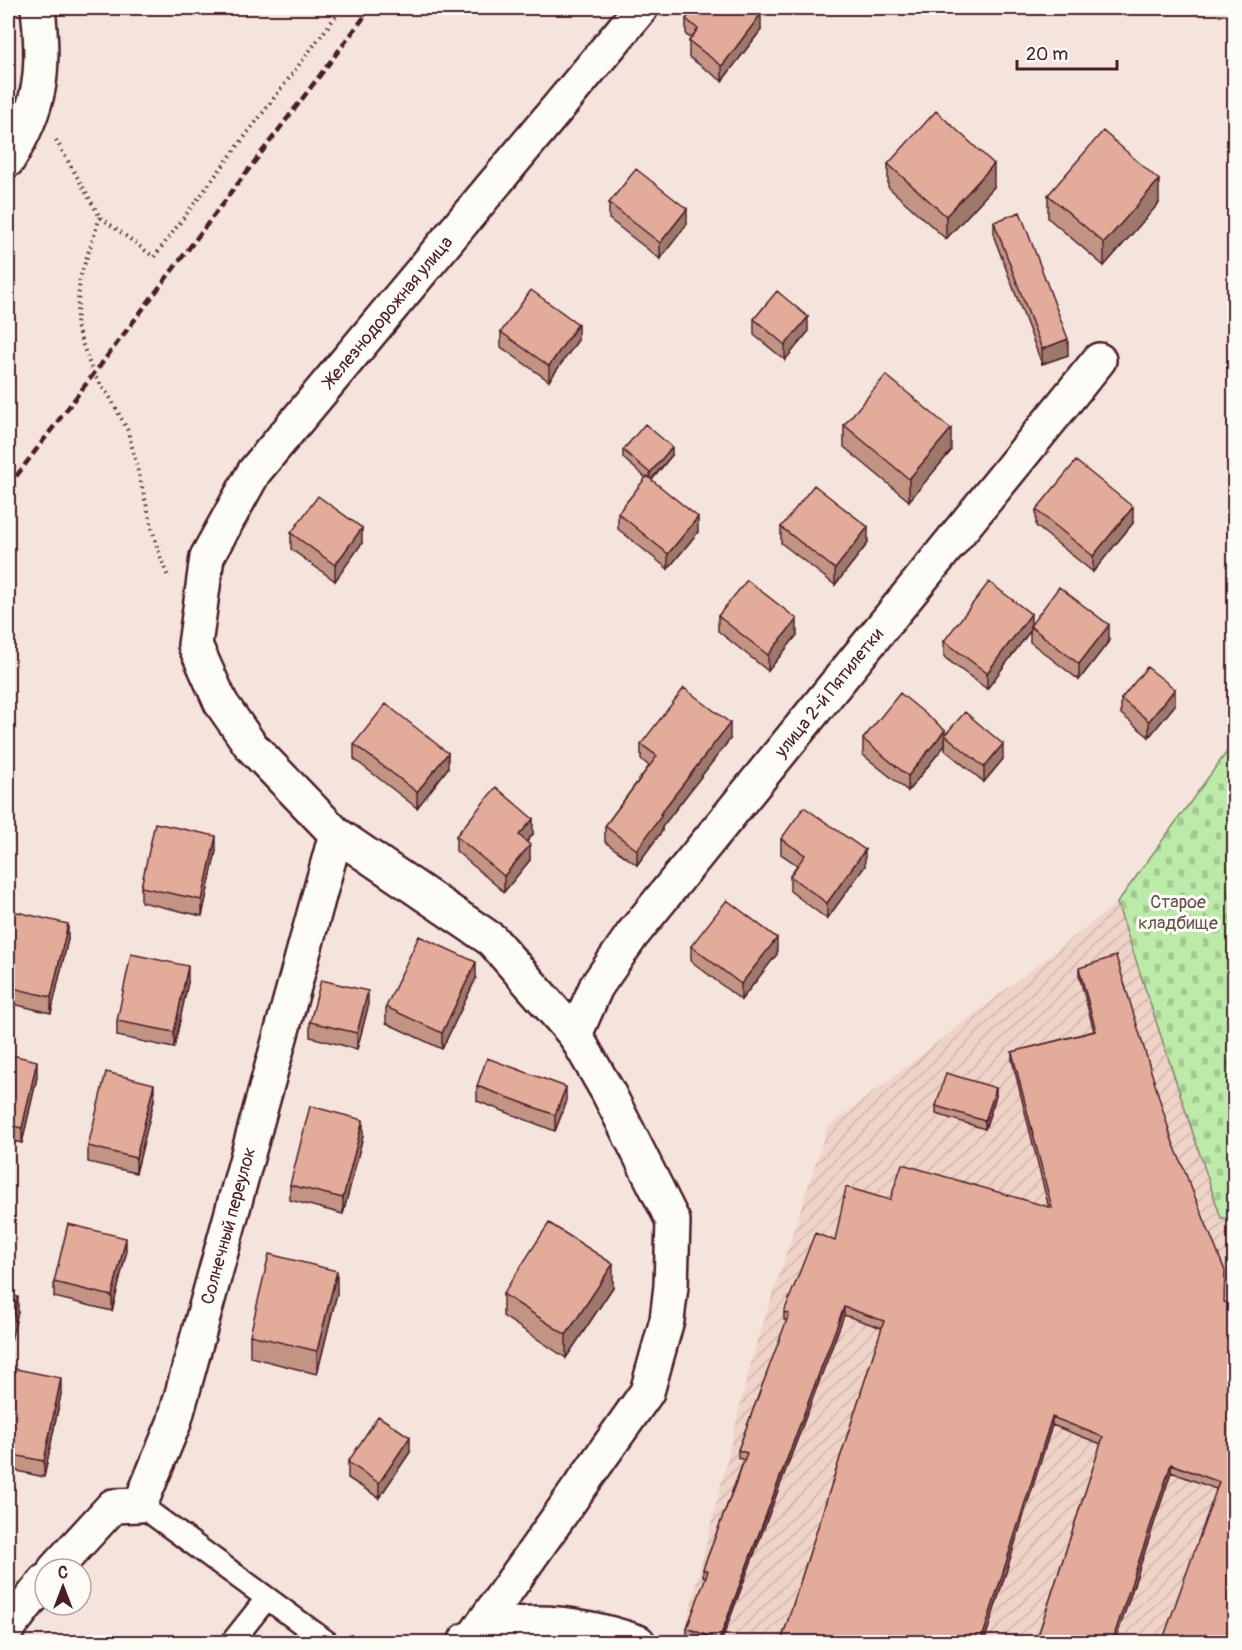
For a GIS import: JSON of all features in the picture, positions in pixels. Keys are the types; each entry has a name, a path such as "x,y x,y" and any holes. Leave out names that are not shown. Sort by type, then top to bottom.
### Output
{"street":[{"path":"8,160 25,132 40,87 42,48 38,8"},
{"name":"Железнодорожная улица","path":"336,834 251,746 220,703 195,645 207,557 254,472 641,8"},
{"name":"улица 2-й Пятилетки","path":"575,1035 596,987 632,935 1099,360"},
{"path":"336,834 492,939 575,1035 609,1092 673,1221 671,1286 667,1320 647,1392 468,1639"},
{"name":"Солнечный переулок","path":"140,1505 174,1423 336,834"},
{"path":"65,1557 112,1506 140,1505"},
{"path":"8,1628 33,1596"},
{"path":"468,1639 512,1625 563,1624 607,1632 638,1642"}],"lane":[{"path":"140,1505 327,1642"},
{"path":"231,1642 267,1598"}],"path":[{"path":"35,103 100,217 154,257 342,8"},
{"path":"100,217 80,278 76,326 93,373 111,399 128,431 157,547 169,580"}],"shaded area":[{"path":"1117,903 1221,1217 1234,1218 1234,1642 695,1642 683,1638 752,1358 827,1128"}],"green space":[{"name":"Старое кладбище","path":"1234,742 1234,1218 1221,1218 1117,903"}],"building":[{"path":"695,8 752,8 761,14 722,66 689,41 698,29 686,19"},
{"path":"936,111 994,164 946,216 888,164"},
{"path":"1103,131 1159,180 1104,243 1048,195"},
{"path":"636,169 687,209 660,243 609,203"},
{"path":"1020,212 1068,339 1042,349 994,222"},
{"path":"531,290 578,324 549,366 501,332"},
{"path":"777,291 808,317 785,345 754,319"},
{"path":"886,375 951,429 909,479 844,425"},
{"path":"645,424 672,447 650,473 623,450"},
{"path":"1076,461 1133,507 1093,556 1036,510"},
{"path":"647,476 698,517 668,554 618,513"},
{"path":"814,485 868,527 835,569 781,527"},
{"path":"318,496 362,528 335,565 291,533"},
{"path":"747,580 797,619 768,655 718,616"},
{"path":"989,582 1031,614 987,673 944,641"},
{"path":"1059,587 1109,625 1079,664 1030,626"},
{"path":"1147,667 1175,689 1149,721 1121,699"},
{"path":"684,688 730,723 660,814 662,815 637,850 605,826 657,756 641,744"},
{"path":"900,693 945,730 908,776 863,739"},
{"path":"386,704 448,753 417,792 354,744"},
{"path":"965,712 1003,744 984,767 945,735"},
{"path":"496,787 533,819 519,835 530,845 504,876 456,836"},
{"path":"804,807 865,850 827,903 790,876 805,855 781,839"},
{"path":"155,823 216,836 202,900 141,887"},
{"path":"727,900 777,938 741,984 691,946"},
{"path":"13,911 68,924 51,997 8,987 8,935"},
{"path":"419,936 476,962 442,1033 386,1007"},
{"path":"131,954 188,966 174,1032 117,1021"},
{"path":"1116,956 1172,1140 1225,1271 1224,1302 1234,1305 1234,1634 1232,1642 1162,1642 1219,1482 1171,1464 1112,1642 1036,1642 1103,1437 1052,1417 981,1642 781,1642 884,1321 844,1307 719,1640 687,1628 708,1571 703,1569 747,1453 738,1450 789,1314 784,1312 815,1233 835,1241 846,1187 890,1200 902,1164 1052,1208 1012,1052 1096,1031 1079,968"},
{"path":"321,980 368,991 357,1033 310,1022"},
{"path":"8,1054 37,1061 22,1128 8,1125"},
{"path":"487,1058 566,1087 555,1115 477,1086"},
{"path":"106,1072 154,1084 136,1158 88,1146"},
{"path":"946,1073 996,1088 985,1121 936,1106"},
{"path":"310,1106 363,1120 343,1198 290,1185"},
{"path":"549,1223 613,1264 566,1335 503,1294"},
{"path":"68,1224 126,1238 112,1296 54,1282"},
{"path":"269,1254 337,1271 317,1351 250,1335"},
{"path":"8,1294 18,1297 9,1332 8,1332"},
{"path":"11,1368 61,1378 44,1461 8,1454 8,1386"},
{"path":"378,1416 410,1437 379,1483 348,1462"}],"railway":[{"path":"8,487 371,8"}]}
